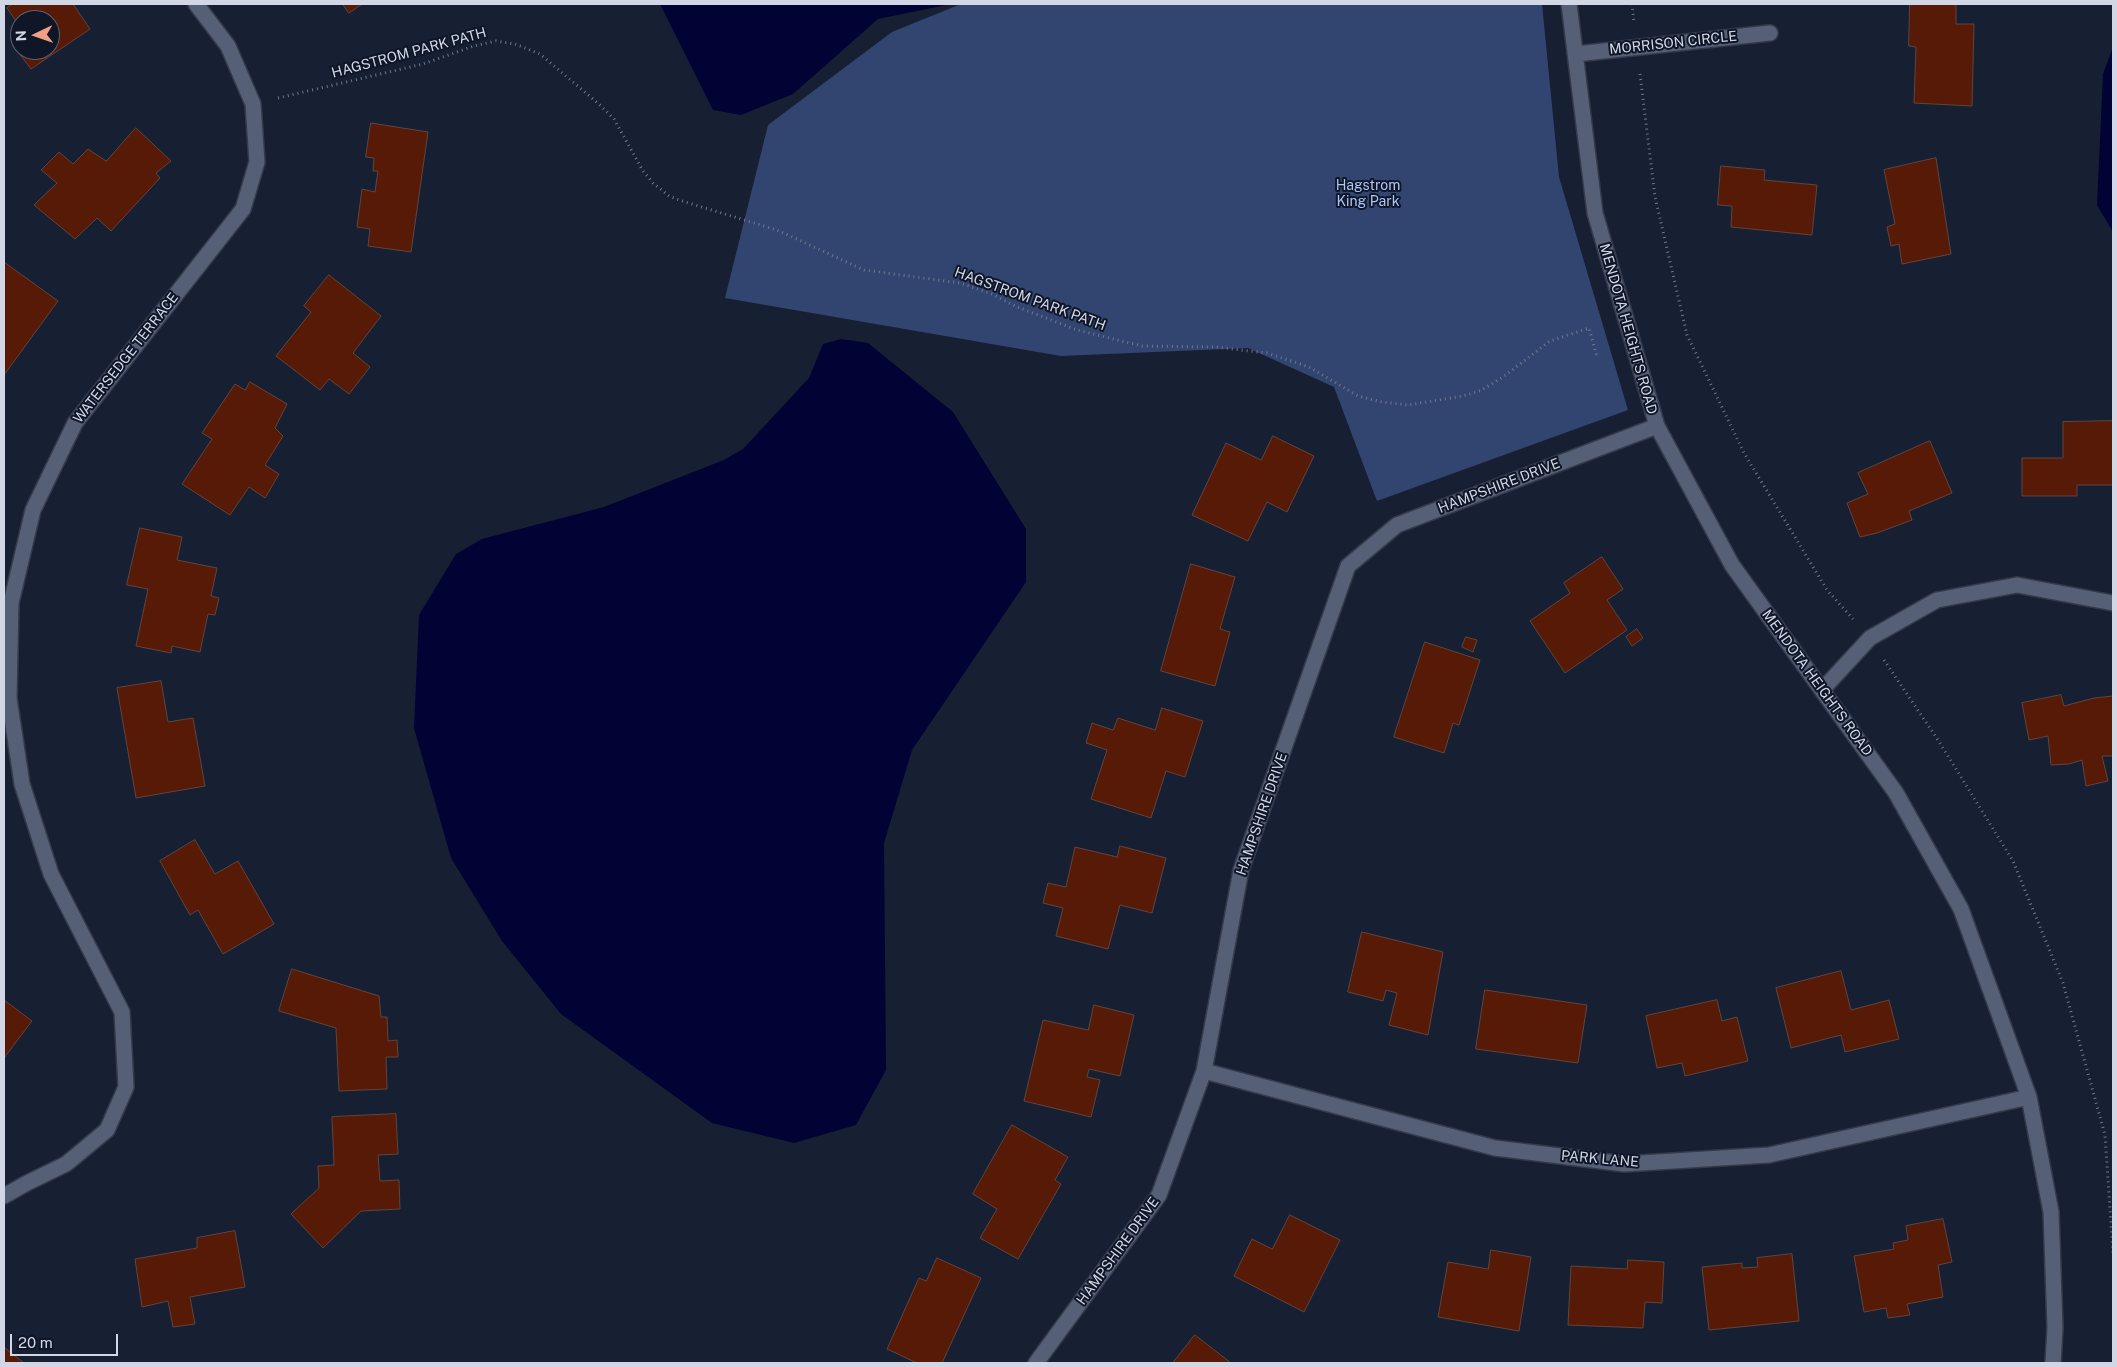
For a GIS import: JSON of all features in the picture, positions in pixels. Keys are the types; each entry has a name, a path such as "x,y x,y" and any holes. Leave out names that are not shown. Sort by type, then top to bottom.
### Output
{"street":[{"name":"WATERSEDGE TERRACE","path":"4,1196 27,1182 66,1164 107,1130 126,1088 122,1012 51,874 22,784 9,698 12,603 33,510 75,423 243,209 256,162 253,104 228,46 196,4"},
{"name":"MENDOTA HEIGHTS ROAD","path":"1570,4 1595,213 1657,426 1732,565 1896,793 1961,909 2029,1097 2051,1212 2055,1328 2053,1363"},
{"name":"MORRISON CIRCLE","path":"1576,54 1770,33"},
{"name":"HAMPSHIRE DRIVE","path":"1036,1363 1159,1195 1204,1071 1241,870 1348,566 1397,525 1657,426"},
{"path":"1822,690 1870,638 1937,600 2017,585 2113,602"},
{"name":"PARK LANE","path":"1204,1071 1495,1148 1625,1164 1769,1155 2029,1097"}],"path":[{"name":"HAGSTROM PARK PATH","path":"253,104 423,64 474,46 496,41 515,44 540,54 600,105 614,120 642,170 653,183 669,196 777,230 864,270 960,283 992,294 1016,306 1077,330 1142,346 1215,347 1267,354 1309,366 1358,396 1382,402 1408,405 1463,396 1480,391 1503,377 1550,341 1589,328 1597,356"}],"green space":[{"name":"Hagstrom King Park","path":"961,4 1542,4 1559,177 1628,410 1377,501 1334,387 1248,348 1061,356 725,298 768,125 892,32"}],"shaded area":[{"path":"660,4 951,4 878,19 793,94 741,115 713,110"},
{"path":"2113,47 2113,232 2097,205 2103,74"},
{"path":"841,339 868,343 953,412 1026,529 1026,582 912,750 884,843 886,1070 856,1125 794,1143 712,1123 561,1014 502,941 451,858 414,728 419,615 456,554 482,539 604,507 724,460 743,449 809,378 823,344"}],"building":[{"path":"13,4 73,4 90,29 60,49 60,10 10,10 10,12 7,8"},
{"path":"343,4 362,4 349,13"},
{"path":"1910,4 1956,4 1956,24 1974,24 1972,106 1914,103 1916,47 1909,46"},
{"path":"24,60 44,60 31,69"},
{"path":"371,123 428,132 411,252 368,246 370,229 357,227 362,189 375,192 378,171 373,171 374,158 366,157"},
{"path":"136,128 171,161 156,173 160,178 111,231 97,218 75,239 34,205 57,183 41,170 59,152 73,164 88,149 106,161"},
{"path":"1936,158 1951,254 1902,264 1899,244 1891,246 1887,227 1895,224 1884,170"},
{"path":"1721,166 1765,170 1764,180 1817,185 1812,235 1731,227 1732,206 1718,205"},
{"path":"4,262 58,301 4,375"},
{"path":"329,275 381,316 353,353 370,367 349,394 329,379 320,390 276,356 311,312 304,306"},
{"path":"250,382 287,404 275,428 283,436 265,465 279,474 265,498 249,487 230,515 182,484 212,439 202,433 235,384 245,390"},
{"path":"2113,421 2113,485 2077,485 2077,496 2022,496 2022,458 2063,458 2063,422"},
{"path":"1273,436 1314,456 1287,512 1267,502 1248,541 1192,515 1226,443 1261,460"},
{"path":"1930,441 1952,493 1909,511 1912,520 1860,537 1847,503 1868,494 1858,473"},
{"path":"140,528 182,537 177,560 217,568 211,596 219,598 215,615 208,614 200,652 172,646 171,653 136,646 148,589 127,585"},
{"path":"1602,557 1623,589 1607,600 1627,630 1565,673 1530,621 1570,593 1564,583"},
{"path":"1191,564 1235,577 1220,629 1230,632 1215,686 1161,671"},
{"path":"1637,629 1643,638 1632,646 1626,637"},
{"path":"1466,637 1477,640 1473,652 1462,647"},
{"path":"1425,642 1480,660 1459,725 1453,723 1444,753 1394,737"},
{"path":"161,681 168,722 193,718 205,786 136,798 117,688"},
{"path":"2061,695 2064,706 2094,698 2113,696 2113,756 2102,756 2108,781 2086,786 2082,760 2069,764 2051,765 2048,736 2029,740 2022,703"},
{"path":"1162,708 1203,721 1185,777 1166,771 1151,818 1091,799 1107,750 1086,743 1092,723 1113,730 1118,718 1155,730"},
{"path":"195,840 215,874 238,861 274,924 223,954 198,910 190,915 160,861"},
{"path":"1120,846 1166,858 1152,913 1120,905 1108,949 1056,936 1063,908 1043,903 1048,883 1066,887 1075,847 1117,857"},
{"path":"1362,932 1443,952 1428,1035 1389,1025 1397,993 1386,990 1383,1001 1348,992"},
{"path":"292,969 379,996 381,1017 387,1017 388,1041 397,1040 398,1057 386,1057 387,1089 339,1091 336,1028 279,1011"},
{"path":"1841,971 1851,1010 1889,1000 1899,1039 1845,1052 1841,1035 1791,1048 1776,988"},
{"path":"1485,990 1587,1005 1578,1063 1476,1049"},
{"path":"4,1000 32,1021 4,1058"},
{"path":"1717,1000 1722,1021 1737,1017 1748,1061 1685,1076 1682,1063 1657,1068 1646,1016"},
{"path":"1094,1005 1134,1015 1120,1076 1089,1069 1087,1077 1100,1080 1091,1117 1024,1101 1043,1020 1088,1030"},
{"path":"396,1114 398,1154 378,1155 380,1181 399,1180 400,1209 361,1211 323,1248 291,1214 319,1188 318,1166 334,1165 332,1117"},
{"path":"1012,1125 1068,1157 1055,1180 1061,1184 1018,1259 980,1238 997,1209 973,1194"},
{"path":"1290,1215 1340,1240 1304,1312 1234,1276 1252,1239 1272,1249"},
{"path":"1943,1219 1952,1262 1938,1265 1943,1297 1907,1304 1910,1315 1888,1318 1886,1308 1864,1312 1854,1256 1894,1249 1893,1243 1908,1240 1906,1226"},
{"path":"235,1231 245,1287 190,1297 195,1324 173,1327 168,1301 142,1307 135,1259 197,1248 197,1238"},
{"path":"1491,1250 1531,1257 1519,1331 1438,1317 1448,1262 1488,1269"},
{"path":"1792,1254 1799,1321 1709,1330 1702,1267 1742,1263 1742,1268 1758,1267 1757,1258"},
{"path":"937,1258 981,1278 942,1363 917,1363 887,1349 919,1278 926,1281"},
{"path":"1628,1260 1664,1262 1662,1303 1645,1302 1643,1328 1568,1325 1571,1266 1627,1269"},
{"path":"1195,1335 1231,1363 1173,1363"},
{"path":"4,1347 24,1363 4,1363"}]}
